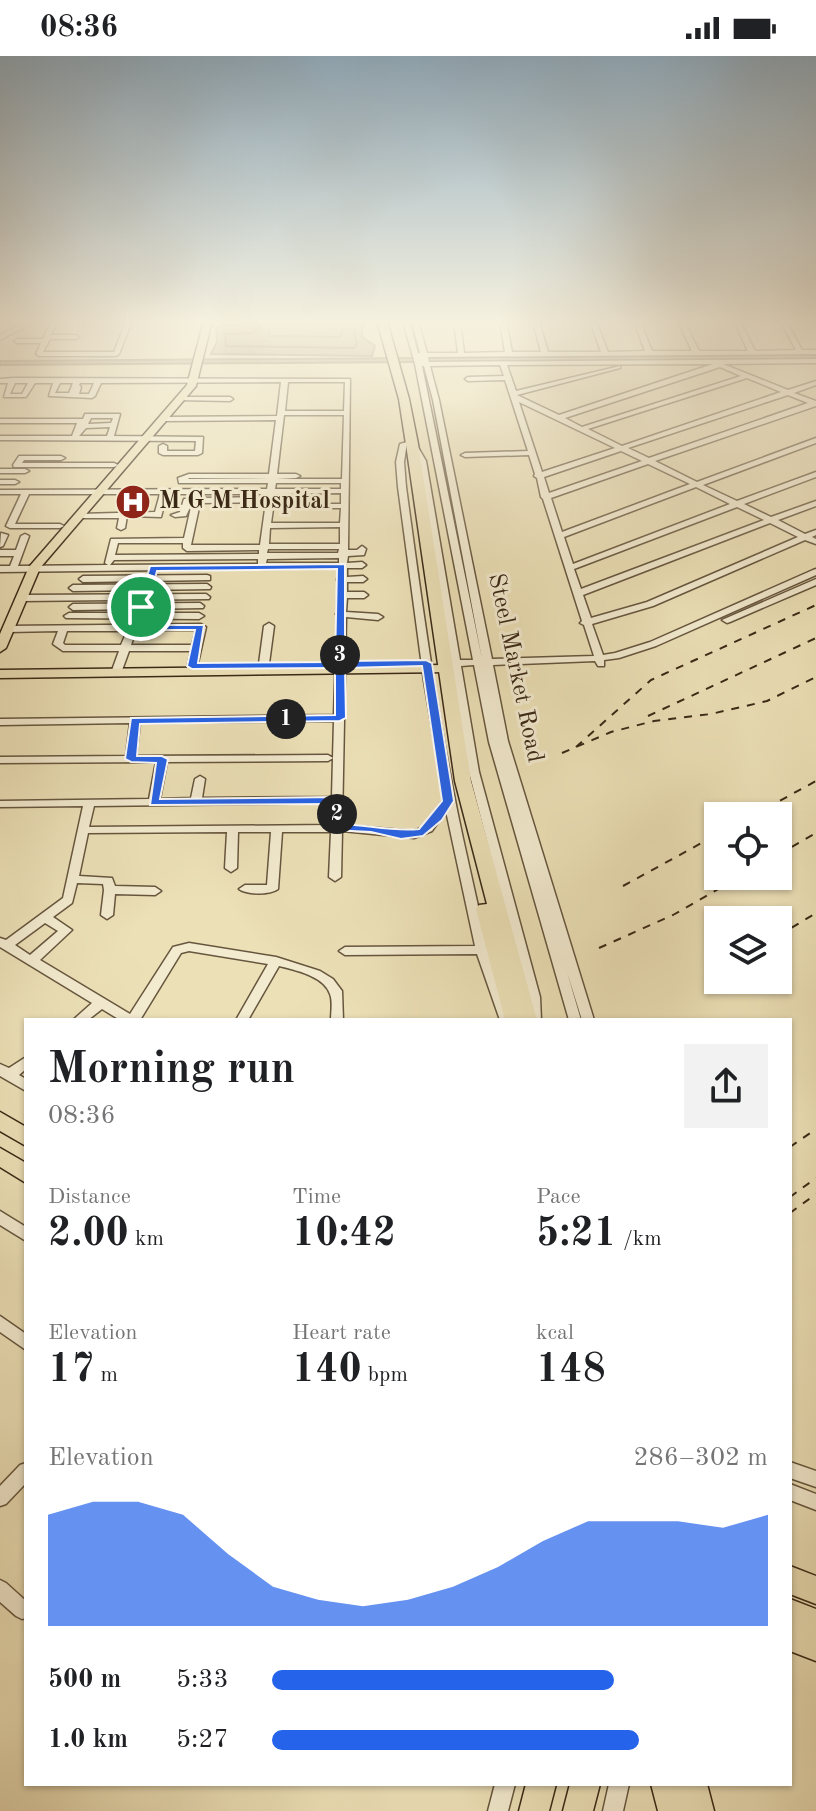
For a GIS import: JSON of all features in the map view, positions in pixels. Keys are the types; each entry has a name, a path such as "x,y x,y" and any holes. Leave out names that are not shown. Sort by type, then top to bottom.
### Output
{"highway":[{"path":"399,403 408,444 440,666 463,781 526,1018"},
{"path":"440,666 449,770 514,1018"},
{"path":"0,1120 24,1137"},
{"path":"0,1156 24,1173"},
{"path":"792,1581 816,1590"},
{"path":"792,1614 816,1623"},
{"path":"792,1638 816,1647"},
{"path":"534,1811 540,1786"},
{"path":"578,1811 584,1786"},
{"path":"667,1786 673,1811"},
{"path":"693,1786 699,1811"}],"main road":[{"path":"0,648 4,625 15,604 23,569 172,403"},
{"path":"15,604 23,569 79,516 114,465 164,419 177,403"},
{"path":"0,674 440,666"},
{"path":"0,668 116,670"}],"street":[{"path":"264,552 282,403"},
{"path":"335,877 340,668 345,616 343,525 347,403"},
{"name":"Steel Market Road","path":"430,403 483,665 587,1018"},
{"path":"515,403 585,623 600,661"},
{"path":"528,403 816,542"},
{"path":"558,418 604,403"},
{"path":"582,429 663,403"},
{"path":"538,476 754,403"},
{"path":"545,497 815,403"},
{"path":"164,419 347,413"},
{"path":"0,421 81,421 56,470 0,471"},
{"path":"37,421 21,457 38,456 45,441"},
{"path":"28,439 72,439 84,426 114,425 110,438"},
{"path":"0,429 15,429"},
{"path":"0,439 200,439 198,453 163,453 163,446"},
{"path":"96,439 181,446"},
{"path":"558,536 816,440"},
{"path":"465,455 531,453"},
{"path":"59,462 114,465"},
{"path":"243,469 273,475 345,481"},
{"path":"15,471 8,488 12,512 10,526 60,526"},
{"path":"569,568 816,474"},
{"path":"8,488 53,492 164,492 273,475 296,476"},
{"path":"53,492 56,481"},
{"path":"199,488 270,499 344,491"},
{"path":"199,488 295,503 332,503"},
{"path":"175,515 183,514 187,501 199,488"},
{"path":"182,568 199,488"},
{"path":"129,514 158,515 164,492"},
{"path":"577,594 816,503"},
{"path":"79,516 123,516 121,528"},
{"path":"267,526 343,525"},
{"path":"585,623 650,604 816,532"},
{"path":"23,569 18,553 25,536"},
{"path":"110,559 114,541 264,552 343,549 361,553 362,549"},
{"path":"0,569 23,569 186,548"},
{"path":"110,559 153,568 182,568 264,552 343,549"},
{"path":"264,552 345,566 362,565"},
{"path":"0,553 18,553"},
{"path":"116,670 134,628 153,568"},
{"path":"600,661 653,644 816,572"},
{"path":"345,580 363,579"},
{"path":"440,666 600,661 658,650 816,582"},
{"path":"71,612 111,612 187,583 204,597"},
{"path":"75,584 110,584 144,598 204,597"},
{"path":"344,595 364,595"},
{"path":"15,604 204,597"},
{"path":"345,616 378,617"},
{"path":"4,625 63,629 201,627 191,669"},
{"path":"264,668 269,626"},
{"path":"63,629 58,644 63,648 196,648"},
{"name":"Steel Market Road","path":"483,665 494,742 574,1018"},
{"path":"440,666 448,801 482,950 494,994 505,1018"},
{"path":"440,666 531,984 535,1018"},
{"path":"0,722 87,726 135,720 340,718"},
{"path":"131,759 135,720"},
{"path":"0,760 328,758"},
{"path":"154,803 162,759"},
{"path":"196,803 200,779"},
{"path":"0,804 337,800"},
{"path":"85,830 371,828 390,834 414,835 428,829 448,801"},
{"path":"89,803 68,900 5,949 128,1018"},
{"path":"245,889 272,889 277,828"},
{"path":"231,868 233,829"},
{"path":"73,879 108,881 107,915"},
{"path":"110,890 155,891"},
{"path":"31,961 67,928 46,918"},
{"path":"132,1018 177,950 189,947 276,961 306,970 336,990 337,1018"},
{"path":"345,951 482,950"},
{"path":"243,1018 276,961"},
{"path":"82,1018 102,1002"},
{"path":"4,1072 24,1063"},
{"path":"4,1072 24,1085"},
{"path":"3,1223 24,1234"},
{"path":"0,1323 24,1341"},
{"path":"792,1471 816,1479"},
{"path":"0,1498 24,1473"},
{"path":"792,1493 816,1502"},
{"path":"0,1589 22,1610"},
{"path":"498,1811 504,1786"},
{"path":"613,1811 619,1786"}],"railway":[{"path":"576,747 651,680 816,605"},
{"path":"648,716 816,638"},
{"path":"576,747 611,732 654,721 711,714 767,701 816,677"},
{"path":"562,753 576,747"},
{"path":"778,802 816,781"},
{"path":"792,847 816,833"},
{"path":"623,886 704,842"},
{"path":"599,948 673,915 717,890"},
{"path":"792,928 816,913"},
{"path":"792,1146 816,1129"},
{"path":"792,1196 816,1178"},
{"path":"792,1212 816,1194"}],"place":[{"name":"M G M Hospital","path":"133,502"}],"route":[{"path":"141,607 136,628 201,627 192,666 340,665 340,718 135,720 129,750 131,759 162,759 154,803 337,800 336,828 371,828 401,835 423,833 438,817 448,801 426,663 340,665 342,566 153,568 141,607"}]}
